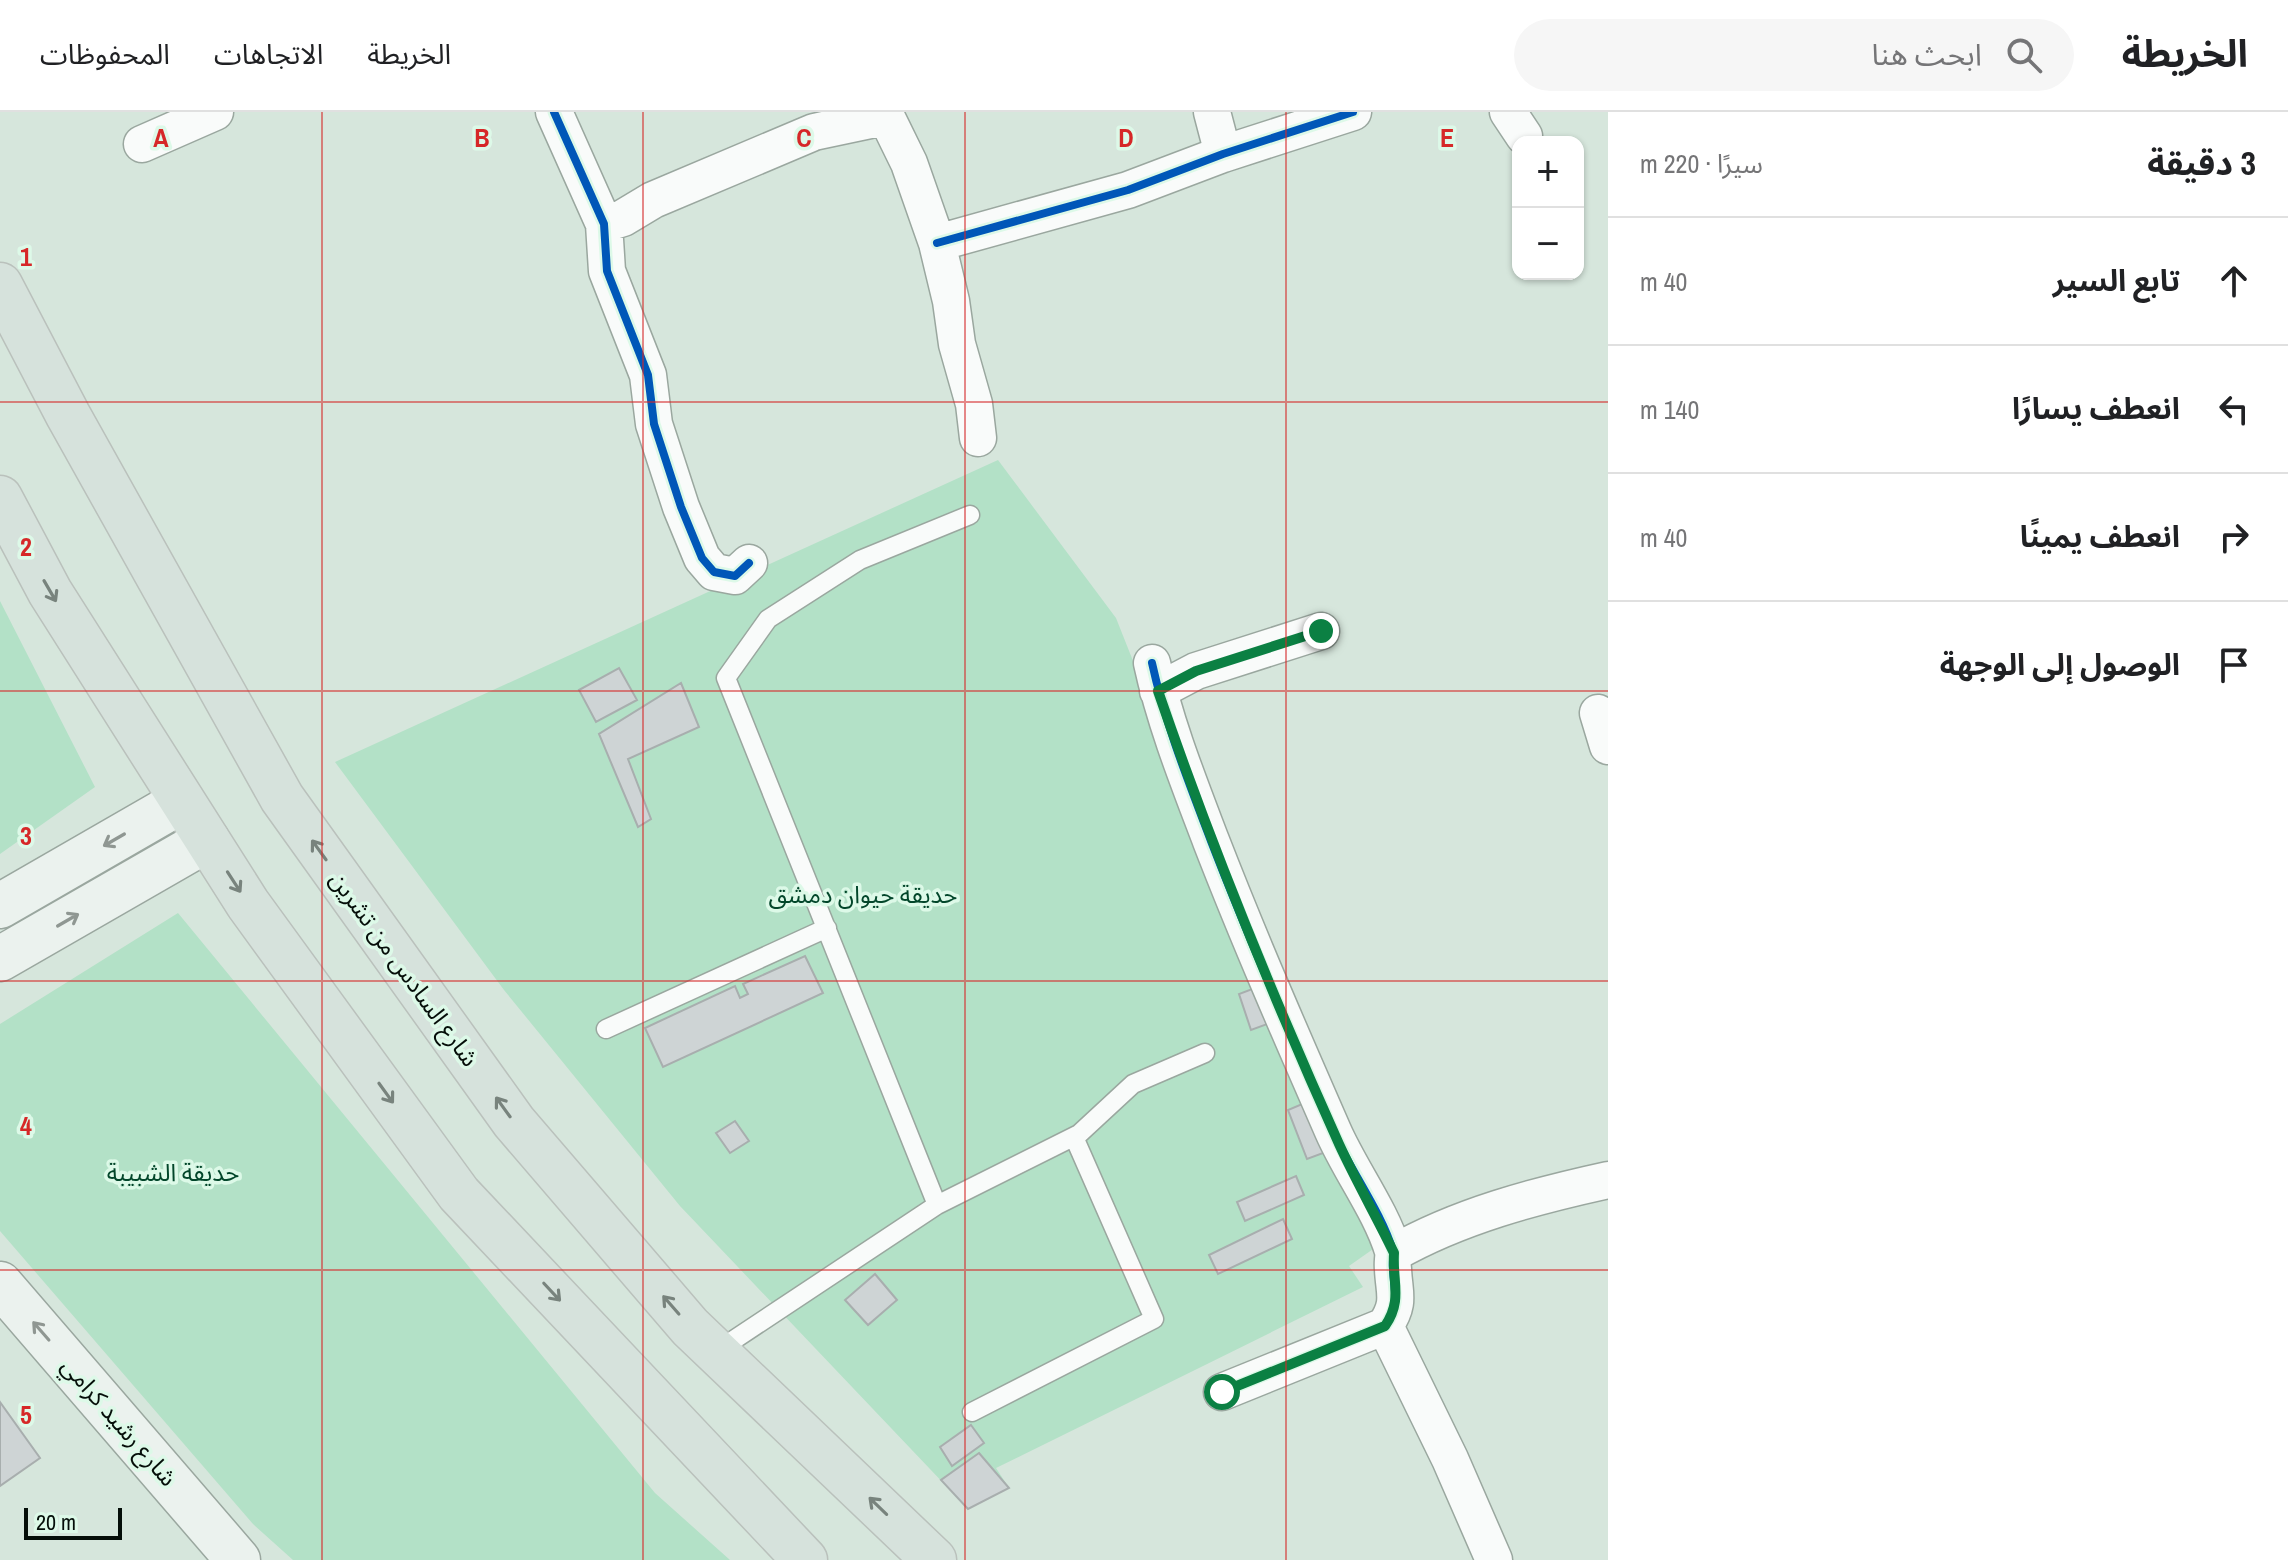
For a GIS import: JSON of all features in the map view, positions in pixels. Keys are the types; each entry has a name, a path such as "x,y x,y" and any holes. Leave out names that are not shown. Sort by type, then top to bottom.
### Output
{"highway":[{"name":"شارع السادس من تشرين","path":"0,285 68,415 282,798 514,1122 690,1327 934,1560"},
{"path":"0,498 50,592 248,904 459,1194 805,1560"}],"main road":[{"path":"0,906 182,801"},
{"path":"0,959 207,840"},
{"name":"شارع رشيد كرامي","path":"0,1284 238,1560"}],"street":[{"path":"142,144 215,112"},
{"path":"554,112 604,224 607,271 648,375 654,424 681,507 702,558 714,572 735,576 749,563"},
{"path":"1212,112 1223,154"},
{"path":"937,243 1128,190 1223,154 1353,112"},
{"path":"604,224 814,132 884,114 909,163 937,243 951,301 957,344 974,404 978,438"},
{"path":"1222,1392 1385,1326 1395,1312 1394,1253 1341,1148 1252,946 1195,799 1155,677 1196,671 1321,631"},
{"path":"1394,1253 1425,1235 1497,1209 1608,1180"},
{"path":"1385,1326 1450,1459 1494,1560"}],"lane":[{"path":"937,1205 726,678 768,619 860,560 970,515"},
{"path":"606,1029 827,928"},
{"path":"717,1351 937,1205 1074,1137 1133,1084 1205,1053"},
{"path":"972,1412 1154,1319 1074,1137"}],"green space":[{"name":"حديقة حيوان دمشق","path":"998,460 1116,618 1183,787 1376,1247 1349,1266 1363,1287 996,1468 1009,1488 968,1509 680,1206 504,990 335,762"},
{"path":"0,601 95,787 0,854"},
{"name":"حديقة الشبيبة","path":"178,913 655,1493 730,1560 293,1560 253,1524 0,1231 0,1024"}],"building":[{"path":"619,668 637,700 596,722 579,690"},
{"path":"681,683 699,727 628,759 651,819 638,827 599,734"},
{"path":"805,956 823,993 663,1067 645,1028 735,986 740,998 748,994 743,984"},
{"path":"1268,983 1281,1019 1251,1030 1239,994"},
{"path":"1314,1099 1334,1149 1307,1159 1288,1110"},
{"path":"735,1121 749,1141 730,1153 716,1133"},
{"path":"1296,1176 1304,1195 1245,1221 1237,1202"},
{"path":"1283,1219 1292,1239 1218,1274 1209,1255"},
{"path":"875,1274 897,1300 868,1325 845,1300"},
{"path":"0,1402 40,1458 0,1486"},
{"path":"971,1425 984,1443 952,1466 940,1447"},
{"path":"979,1453 1009,1488 968,1509 941,1480"}],"cycle path":[{"path":"554,112 604,224 607,271 648,375 654,424 681,507 702,558 714,572 735,576 749,563"},
{"path":"937,243 1128,190 1223,154 1353,112"},
{"path":"1152,663 1178,753 1240,914 1333,1131 1381,1221 1393,1253 1395,1304 1385,1326 1222,1392"}],"route":[{"path":"1222,1392 1385,1326 1395,1312 1394,1253 1341,1148 1252,946 1195,799 1158,691 1196,671 1321,631"}]}
